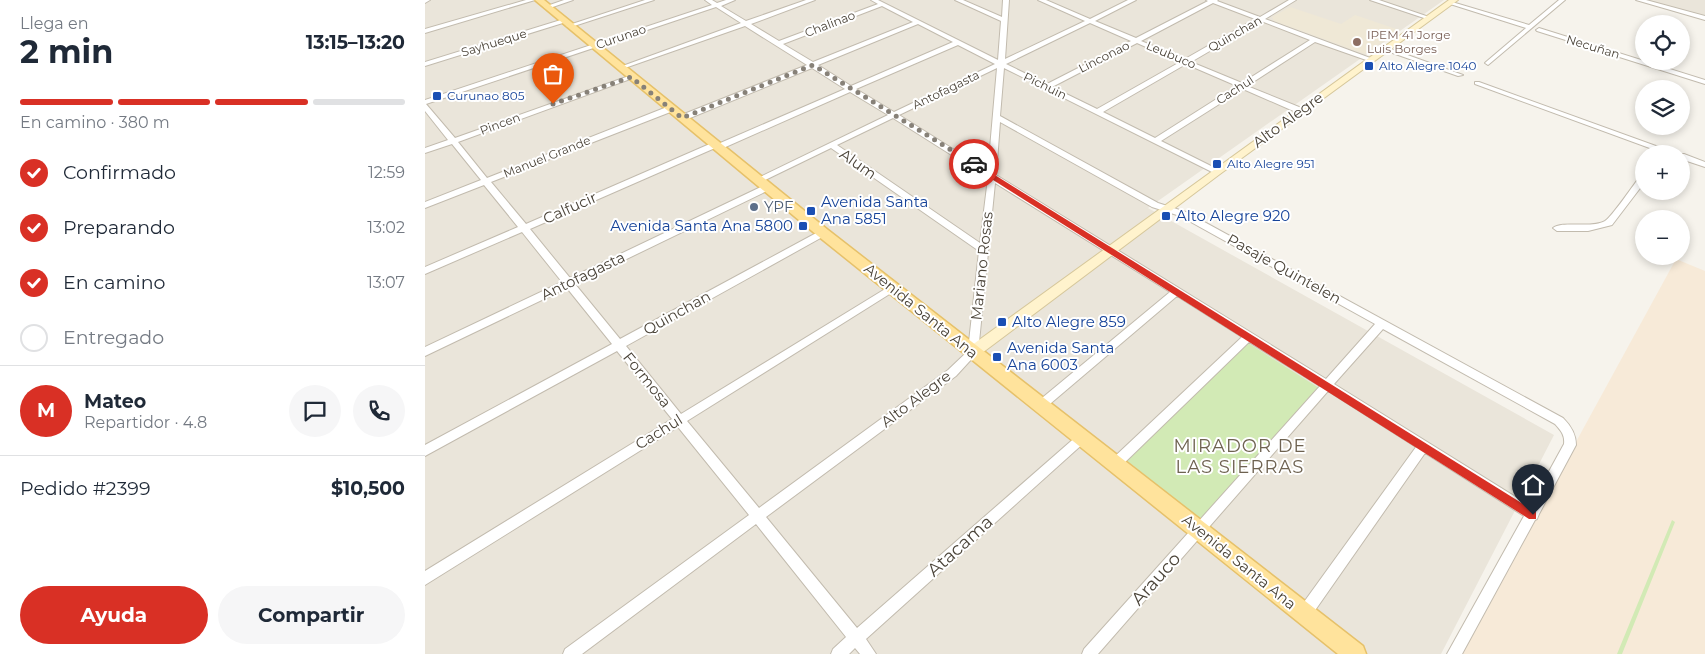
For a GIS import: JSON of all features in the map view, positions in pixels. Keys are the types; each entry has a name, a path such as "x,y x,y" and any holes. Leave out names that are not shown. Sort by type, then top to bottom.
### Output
{"main road":[{"name":"Avenida Santa Ana","path":"539,0 619,68 823,233 1039,406 1200,530 1304,614 1345,651"},
{"name":"Alto Alegre","path":"973,352 1167,208 1452,2"}],"street":[{"path":"425,31 532,0"},
{"path":"547,7 570,0"},
{"name":"Sayhueque","path":"425,64 651,0"},
{"path":"708,0 1533,515 1453,654"},
{"name":"Curunao","path":"425,104 732,0"},
{"path":"619,68 812,0"},
{"name":"Pichuin","path":"875,0 1217,172"},
{"path":"958,0 1003,20"},
{"name":"Mariano Rosas","path":"973,352 992,176 1006,0"},
{"name":"Leubuco","path":"1041,0 1301,111"},
{"path":"1212,0 1371,60"},
{"name":"Linconao","path":"1047,87 1212,0"},
{"name":"Quinchan","path":"1098,112 1293,0"},
{"path":"1373,0 1429,18"},
{"path":"1488,63 1562,0"},
{"path":"1639,0 1705,18"},
{"path":"1660,6 1665,0"},
{"name":"Antofagasta","path":"425,352 570,282 763,184 832,145 1128,1"},
{"path":"1452,2 1530,27"},
{"name":"Chalinao","path":"778,44 883,4"},
{"path":"682,118 918,22"},
{"name":"Necuñan","path":"1539,30 1705,82"},
{"name":"Cachul","path":"1156,141 1315,39"},
{"name":"Calfucir","path":"425,271 958,42"},
{"path":"1386,49 1460,75"},
{"name":"Pincen","path":"425,151 631,77"},
{"path":"1477,84 1642,145"},
{"name":"Formosa","path":"425,104 869,654"},
{"name":"Manuel Grande","path":"425,205 670,108"},
{"name":"Pasaje Quintelen","path":"997,117 1155,205 1183,214 1559,421 1567,428 1571,438 1570,445 1533,515"},
{"name":"Alum","path":"832,145 984,250"},
{"path":"1690,159 1705,165"},
{"path":"1557,228 1588,228 1609,223 1635,189"},
{"name":"Quinchan","path":"425,451 823,233"},
{"name":"Cachul","path":"425,578 893,288"},
{"path":"1039,406 1176,292"},
{"name":"Arauco","path":"1089,654 1382,323"},
{"path":"1115,464 1249,336"},
{"name":"Alto Alegre","path":"570,654 952,373 973,352"},
{"name":"Atacama","path":"838,654 1082,438"},
{"path":"1304,614 1423,446"}],"shaded area":[{"path":"425,0 1444,0 1148,208 1554,435 1441,654 425,654"},
{"path":"1644,0 1705,0 1705,17"},
{"name":"IPEM 41 Jorge Luis Borges","path":"1290,7 1341,24 1355,15 1399,30 1365,54 1274,21 1272,17"},
{"path":"1673,265 1690,265 1705,271 1705,654 1460,654"}],"green space":[{"path":"1248,343 1319,388 1201,520 1126,460"},
{"path":"1672,520 1675,522 1622,654 1617,654"}],"way so far":[{"path":"553,104 631,77 682,118 813,65 974,164"}],"place":[{"name":"IPEM 41 Jorge Luis Borges","path":"1357,42"},
{"name":"Alto Alegre 1040","path":"1369,66"},
{"name":"Curunao 805","path":"437,96"},
{"name":"Alto Alegre 951","path":"1217,164"},
{"name":"YPF","path":"754,207"},
{"name":"Avenida Santa Ana 5851","path":"811,211"},
{"name":"Alto Alegre 920","path":"1166,216"},
{"name":"Avenida Santa Ana 5800","path":"803,226"},
{"name":"Alto Alegre 859","path":"1002,322"},
{"name":"Avenida Santa Ana 6003","path":"997,357"}],"district":[{"name":"MIRADOR DE LAS SIERRAS","path":"1240,456"}],"route":[{"path":"974,164 1533,515"}]}
